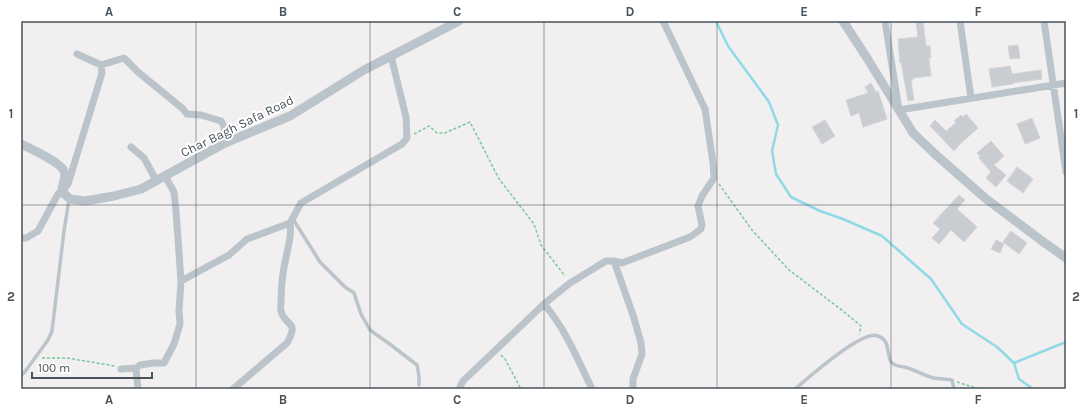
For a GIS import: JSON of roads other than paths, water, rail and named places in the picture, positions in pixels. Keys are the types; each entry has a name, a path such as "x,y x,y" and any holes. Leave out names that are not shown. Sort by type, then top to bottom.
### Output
{"street":[{"name":"Char Bagh Safa Road","path":"70,199 85,201 141,189 225,143 290,116 364,70 459,21"},
{"path":"460,389 463,381 544,304 570,283 606,261 622,263 690,237 701,229 702,225 698,206 702,196 714,178 705,108 663,21"},
{"path":"843,21 913,133 985,198 1042,242 1066,258"},
{"path":"885,21 899,110"},
{"path":"960,21 970,98"},
{"path":"1044,21 1066,172"},
{"path":"77,54 101,64 124,58 138,72 188,114 201,115 221,121 224,126 225,143"},
{"path":"233,389 288,343 292,334 292,326 284,318 281,311 281,290 285,261 292,230 291,220 301,203 402,144 407,138 406,117 391,56"},
{"path":"21,238 26,238 38,231 58,194 62,192 68,184 90,117 102,73 101,64"},
{"path":"899,110 1066,83"},
{"path":"21,144 55,162 64,170 65,180 61,189 62,192"},
{"path":"121,369 136,368 140,365 153,363 164,363 174,344 180,324 179,311 181,281 174,192 144,158 131,147"},
{"path":"62,192 70,199"},
{"path":"181,281 229,255 247,239 291,220"},
{"path":"614,261 642,343 642,354 633,379 633,389"},
{"path":"544,304 549,309 570,343 592,389"},
{"path":"136,368 138,389"}],"lane":[{"path":"21,375 48,340 52,331 64,231 70,199"},
{"path":"291,220 320,262 354,293 361,314 370,330 417,365 419,385"},
{"path":"795,389 831,359 868,336 877,335 886,342 891,361 894,365 909,368 934,378 952,380 954,389"}],"waterway":[{"path":"716,21 728,46 769,102 778,125 772,151 776,174 791,197 820,211 882,236 931,279 962,324 997,347 1014,363 1019,379 1033,389"},
{"path":"1014,363 1066,342"}]}
